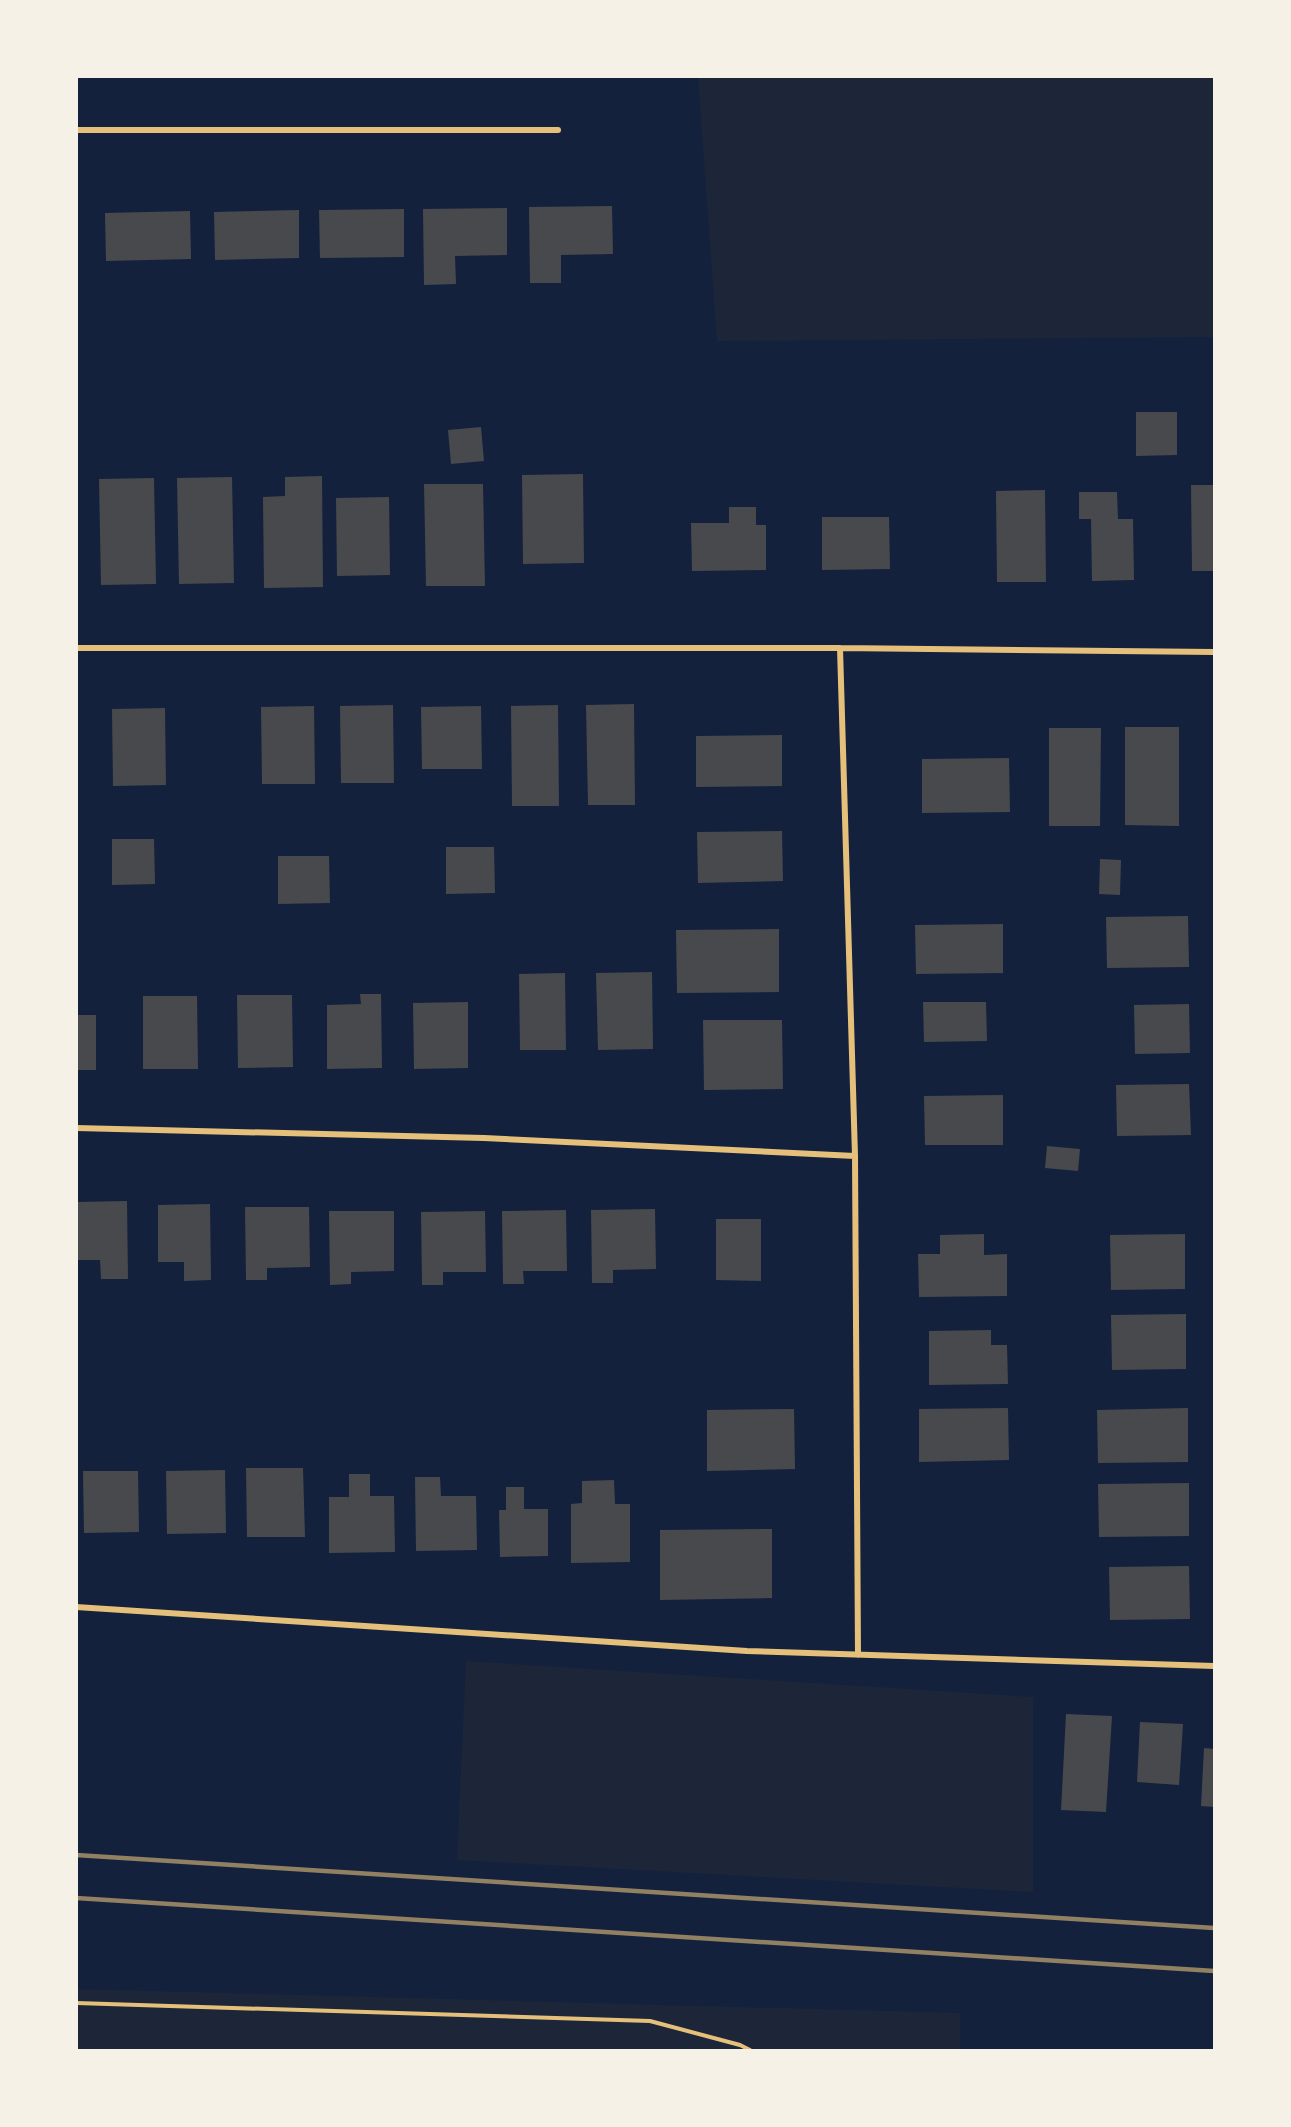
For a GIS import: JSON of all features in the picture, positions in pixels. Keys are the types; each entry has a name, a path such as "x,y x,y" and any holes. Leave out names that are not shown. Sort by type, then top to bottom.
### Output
{"street":[{"path":"76,130 558,130"},
{"path":"76,648 840,648 1215,652"},
{"path":"840,648 855,1156 858,1655"},
{"path":"76,1128 484,1138 855,1156"},
{"path":"76,1607 747,1651 1215,1666"}],"path":[{"path":"76,2003 650,2021 740,2045 750,2050"}],"shaded area":[{"path":"698,77 1214,77 1214,337 717,341"},
{"path":"466,1661 1033,1697 1033,1892 457,1860"},
{"path":"77,1989 960,2013 960,2050 77,2050"}],"building":[{"path":"612,206 613,254 561,255 561,283 530,283 529,207"},
{"path":"507,208 507,255 455,256 456,284 424,285 423,209"},
{"path":"404,209 404,257 320,258 319,210"},
{"path":"299,210 299,258 215,260 214,212"},
{"path":"190,211 191,259 106,261 105,213"},
{"path":"1136,412 1177,412 1177,455 1136,456"},
{"path":"481,427 484,461 451,464 448,430"},
{"path":"583,474 584,563 523,564 522,475"},
{"path":"322,476 323,587 264,588 263,497 285,496 285,477"},
{"path":"232,477 234,583 179,584 177,478"},
{"path":"154,478 156,584 101,585 99,479"},
{"path":"424,484 483,484 485,586 426,586"},
{"path":"1191,485 1214,485 1214,571 1192,571"},
{"path":"1045,490 1046,582 997,582 996,491"},
{"path":"1079,492 1117,492 1118,519 1133,519 1134,580 1092,581 1091,519 1079,519"},
{"path":"389,497 390,575 337,576 336,498"},
{"path":"729,507 756,507 756,525 766,525 766,570 692,571 691,523 729,523"},
{"path":"822,517 889,517 890,569 822,570"},
{"path":"634,704 635,805 588,805 586,705"},
{"path":"393,705 394,783 341,783 340,706"},
{"path":"558,705 559,806 512,806 511,706"},
{"path":"314,706 315,784 262,784 261,707"},
{"path":"481,706 482,769 422,769 421,707"},
{"path":"165,708 166,785 113,786 112,709"},
{"path":"1125,727 1179,727 1179,826 1125,825"},
{"path":"1049,728 1101,728 1100,826 1049,826"},
{"path":"782,735 782,786 696,787 696,736"},
{"path":"1009,758 1010,812 922,813 922,759"},
{"path":"782,831 783,881 698,883 697,832"},
{"path":"112,839 154,839 155,884 112,885"},
{"path":"446,847 494,847 495,893 446,894"},
{"path":"278,856 329,856 330,903 278,904"},
{"path":"1100,859 1121,860 1120,895 1099,894"},
{"path":"1188,916 1189,967 1107,968 1106,917"},
{"path":"1003,924 1003,973 916,974 915,925"},
{"path":"779,929 779,992 677,993 676,930"},
{"path":"652,972 653,1049 598,1050 596,973"},
{"path":"565,973 566,1050 520,1050 519,974"},
{"path":"360,994 381,994 382,1068 327,1069 327,1005 361,1004"},
{"path":"237,995 292,995 293,1067 238,1068"},
{"path":"143,996 197,996 198,1069 143,1069"},
{"path":"468,1002 468,1068 414,1069 413,1003"},
{"path":"923,1002 986,1002 987,1041 924,1042"},
{"path":"1189,1004 1190,1053 1135,1054 1134,1005"},
{"path":"76,1015 96,1015 96,1070 76,1070"},
{"path":"703,1020 782,1020 783,1089 704,1090"},
{"path":"1189,1084 1191,1135 1117,1136 1116,1085"},
{"path":"1003,1095 1003,1145 925,1145 924,1096"},
{"path":"1047,1146 1080,1149 1078,1171 1045,1168"},
{"path":"127,1201 128,1279 101,1279 100,1260 76,1260 76,1202"},
{"path":"210,1204 211,1280 184,1281 184,1262 158,1262 158,1205"},
{"path":"245,1207 309,1207 310,1267 267,1268 267,1280 246,1280"},
{"path":"655,1209 656,1269 613,1270 613,1283 592,1283 591,1210"},
{"path":"566,1210 567,1271 523,1271 524,1284 503,1284 502,1211"},
{"path":"329,1211 394,1211 394,1271 351,1272 351,1284 330,1285"},
{"path":"485,1211 486,1272 443,1272 443,1285 422,1285 421,1212"},
{"path":"716,1219 761,1219 761,1281 716,1280"},
{"path":"984,1234 984,1255 1007,1254 1007,1296 919,1297 918,1254 940,1254 940,1235"},
{"path":"1185,1234 1185,1289 1111,1290 1110,1235"},
{"path":"1186,1314 1186,1369 1112,1370 1111,1315"},
{"path":"991,1330 991,1345 1007,1345 1008,1384 929,1385 929,1331"},
{"path":"1008,1408 1009,1460 919,1462 919,1409"},
{"path":"1188,1408 1188,1462 1098,1463 1097,1410"},
{"path":"794,1409 795,1469 707,1471 707,1410"},
{"path":"246,1468 303,1468 305,1537 247,1537"},
{"path":"225,1470 226,1533 167,1534 166,1471"},
{"path":"83,1471 138,1471 139,1532 84,1533"},
{"path":"349,1474 370,1474 370,1496 394,1496 395,1552 329,1553 329,1497 349,1497"},
{"path":"415,1477 440,1477 441,1496 476,1496 477,1550 416,1551"},
{"path":"614,1480 615,1504 630,1504 630,1562 571,1563 571,1504 582,1503 582,1481"},
{"path":"1189,1483 1189,1536 1099,1537 1098,1484"},
{"path":"506,1487 524,1487 524,1509 548,1509 548,1556 500,1557 499,1510 506,1510"},
{"path":"772,1529 772,1598 660,1600 660,1530"},
{"path":"1189,1566 1190,1619 1110,1620 1109,1567"},
{"path":"1066,1714 1112,1716 1106,1812 1061,1810"},
{"path":"1140,1722 1183,1724 1179,1785 1137,1782"},
{"path":"1204,1748 1214,1749 1214,1807 1201,1806"}],"railway":[{"path":"76,1855 1214,1928"},
{"path":"76,1898 1214,1971"}]}
